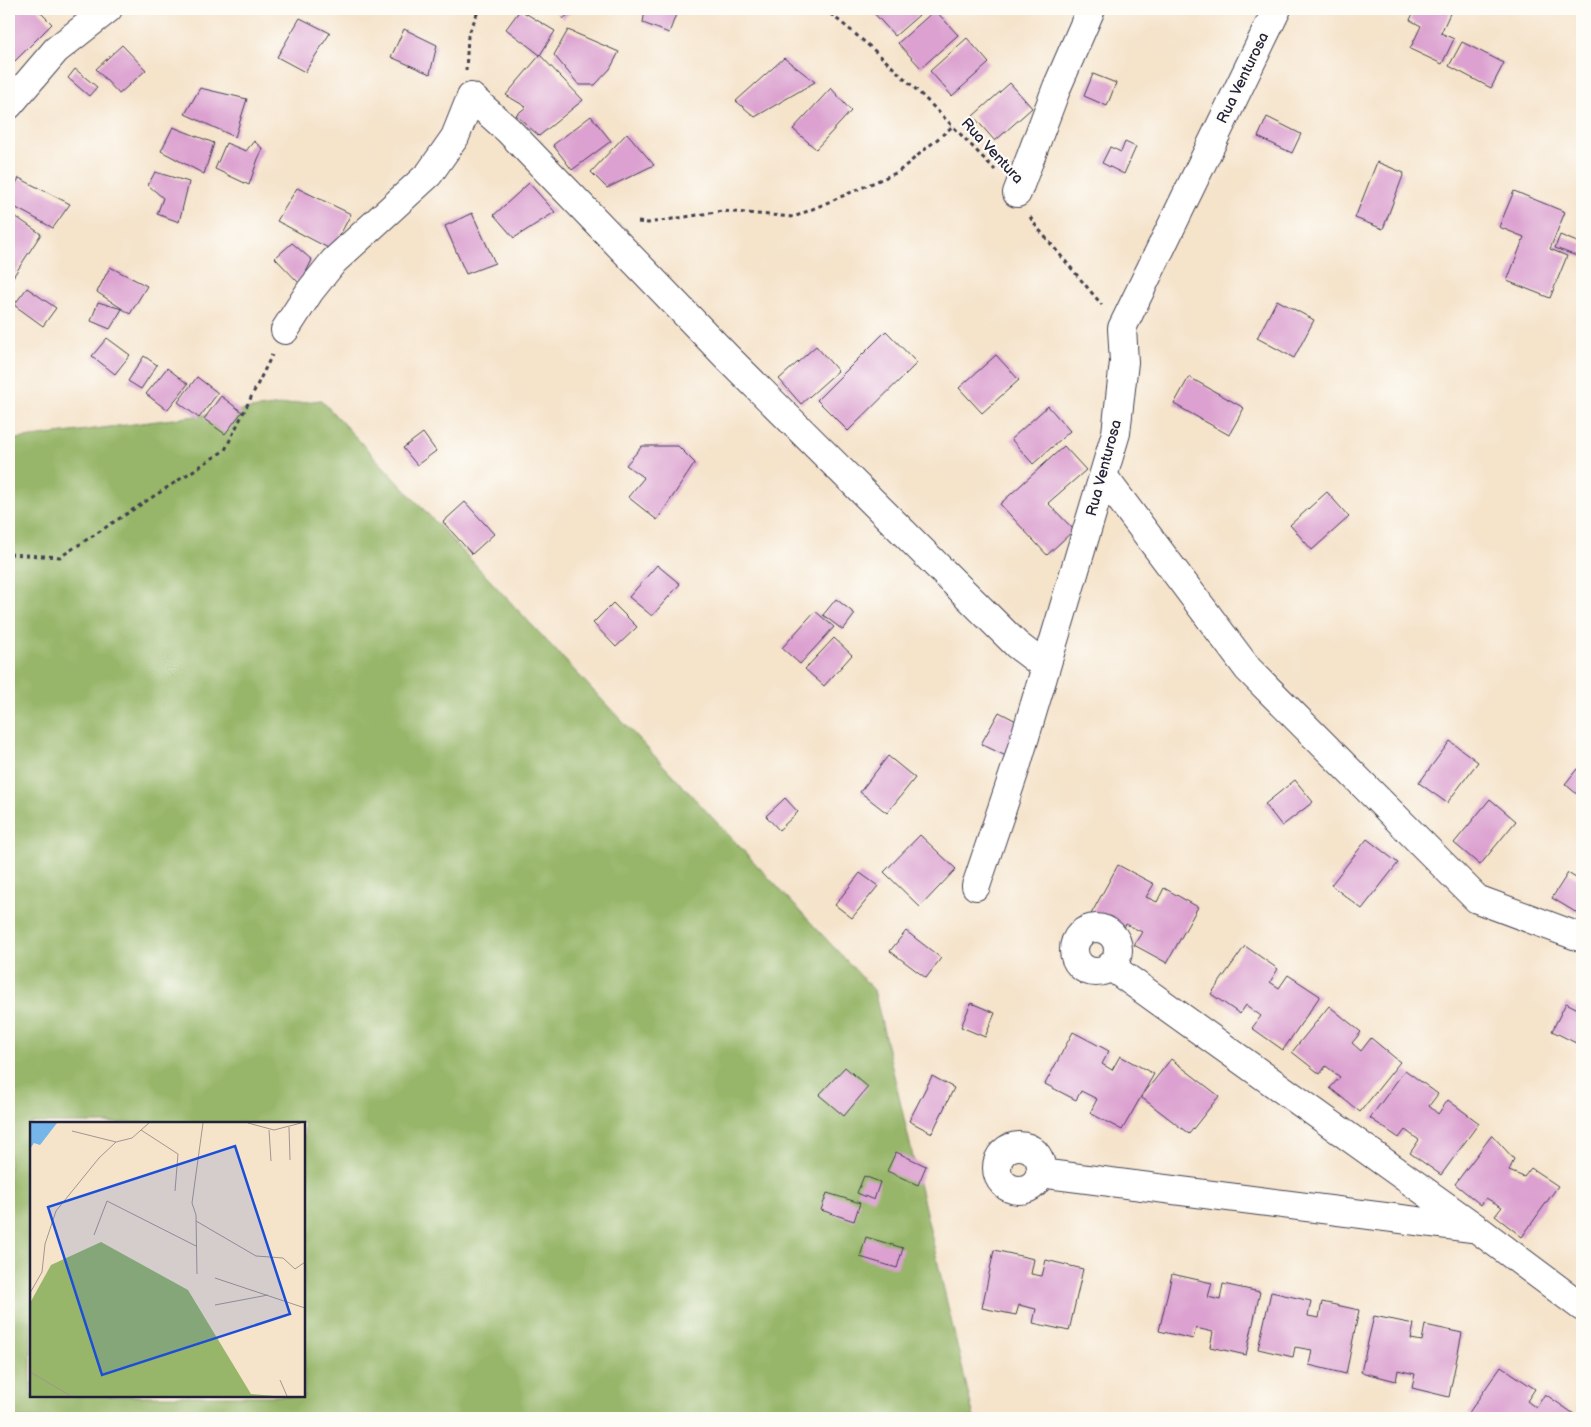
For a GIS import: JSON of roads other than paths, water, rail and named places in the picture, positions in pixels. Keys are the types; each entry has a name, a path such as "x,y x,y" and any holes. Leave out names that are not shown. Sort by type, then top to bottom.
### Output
{"street":[{"path":"9,105 56,50 108,9"},
{"path":"1017,193 1057,87 1091,9"},
{"name":"Rua Venturosa","path":"976,886 1016,767 1116,432 1124,362 1122,328 1276,9"},
{"path":"285,330 310,291 334,260 429,174 455,137 471,97 508,130 728,358 1010,638 1046,667"},
{"path":"1103,476 1248,669 1477,898 1582,938"},
{"path":"1110,966 1476,1228 1582,1307"},
{"path":"1040,1173 1476,1228"}]}
